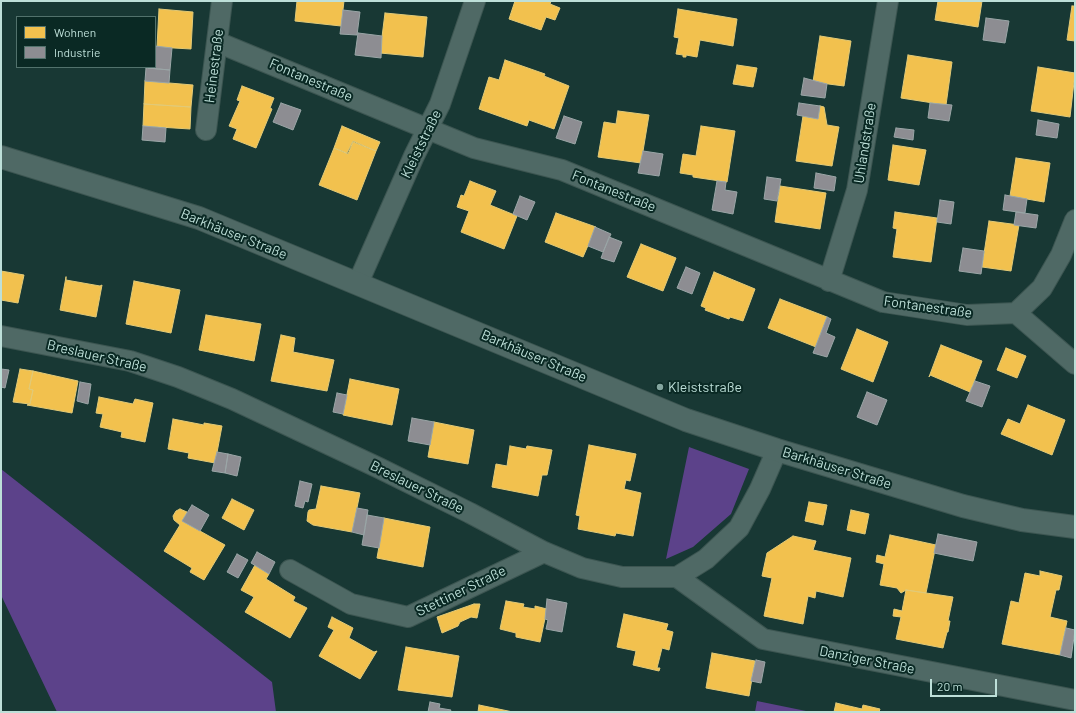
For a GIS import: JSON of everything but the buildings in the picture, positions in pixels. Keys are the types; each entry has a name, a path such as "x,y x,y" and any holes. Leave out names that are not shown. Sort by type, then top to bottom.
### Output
{"street":[{"name":"Heinestraße","path":"206,130 222,1"},
{"name":"Kleiststraße","path":"358,283 427,129 440,104 475,1"},
{"name":"Uhlandstraße","path":"829,281 857,190 888,1"},
{"name":"Fontanestraße","path":"217,42 474,148 562,170 883,302 967,314 1016,313"},
{"name":"Barkhäuser Straße","path":"1,157 200,218 312,266 358,283 686,420 777,450 963,506 1022,520 1075,527"},
{"path":"1075,220 1061,255 1042,288 1016,313 1075,364"},
{"name":"Breslauer Straße","path":"1,336 130,361 178,377 232,399 386,471 544,552 582,568 622,577 677,577"},
{"path":"677,577 706,559 739,528 760,489 777,450"},
{"name":"Stettiner Straße","path":"290,570 351,604 408,617 544,552"},
{"name":"Danziger Straße","path":"677,577 763,640 1075,700"}],"shaded area":[{"path":"689,447 749,469 731,514 693,547 666,559"},
{"path":"1,469 272,682 276,712 57,712 1,595"},
{"path":"757,701 806,711 806,712 755,712"}],"place":[{"name":"Kleiststraße","path":"660,387"}]}
